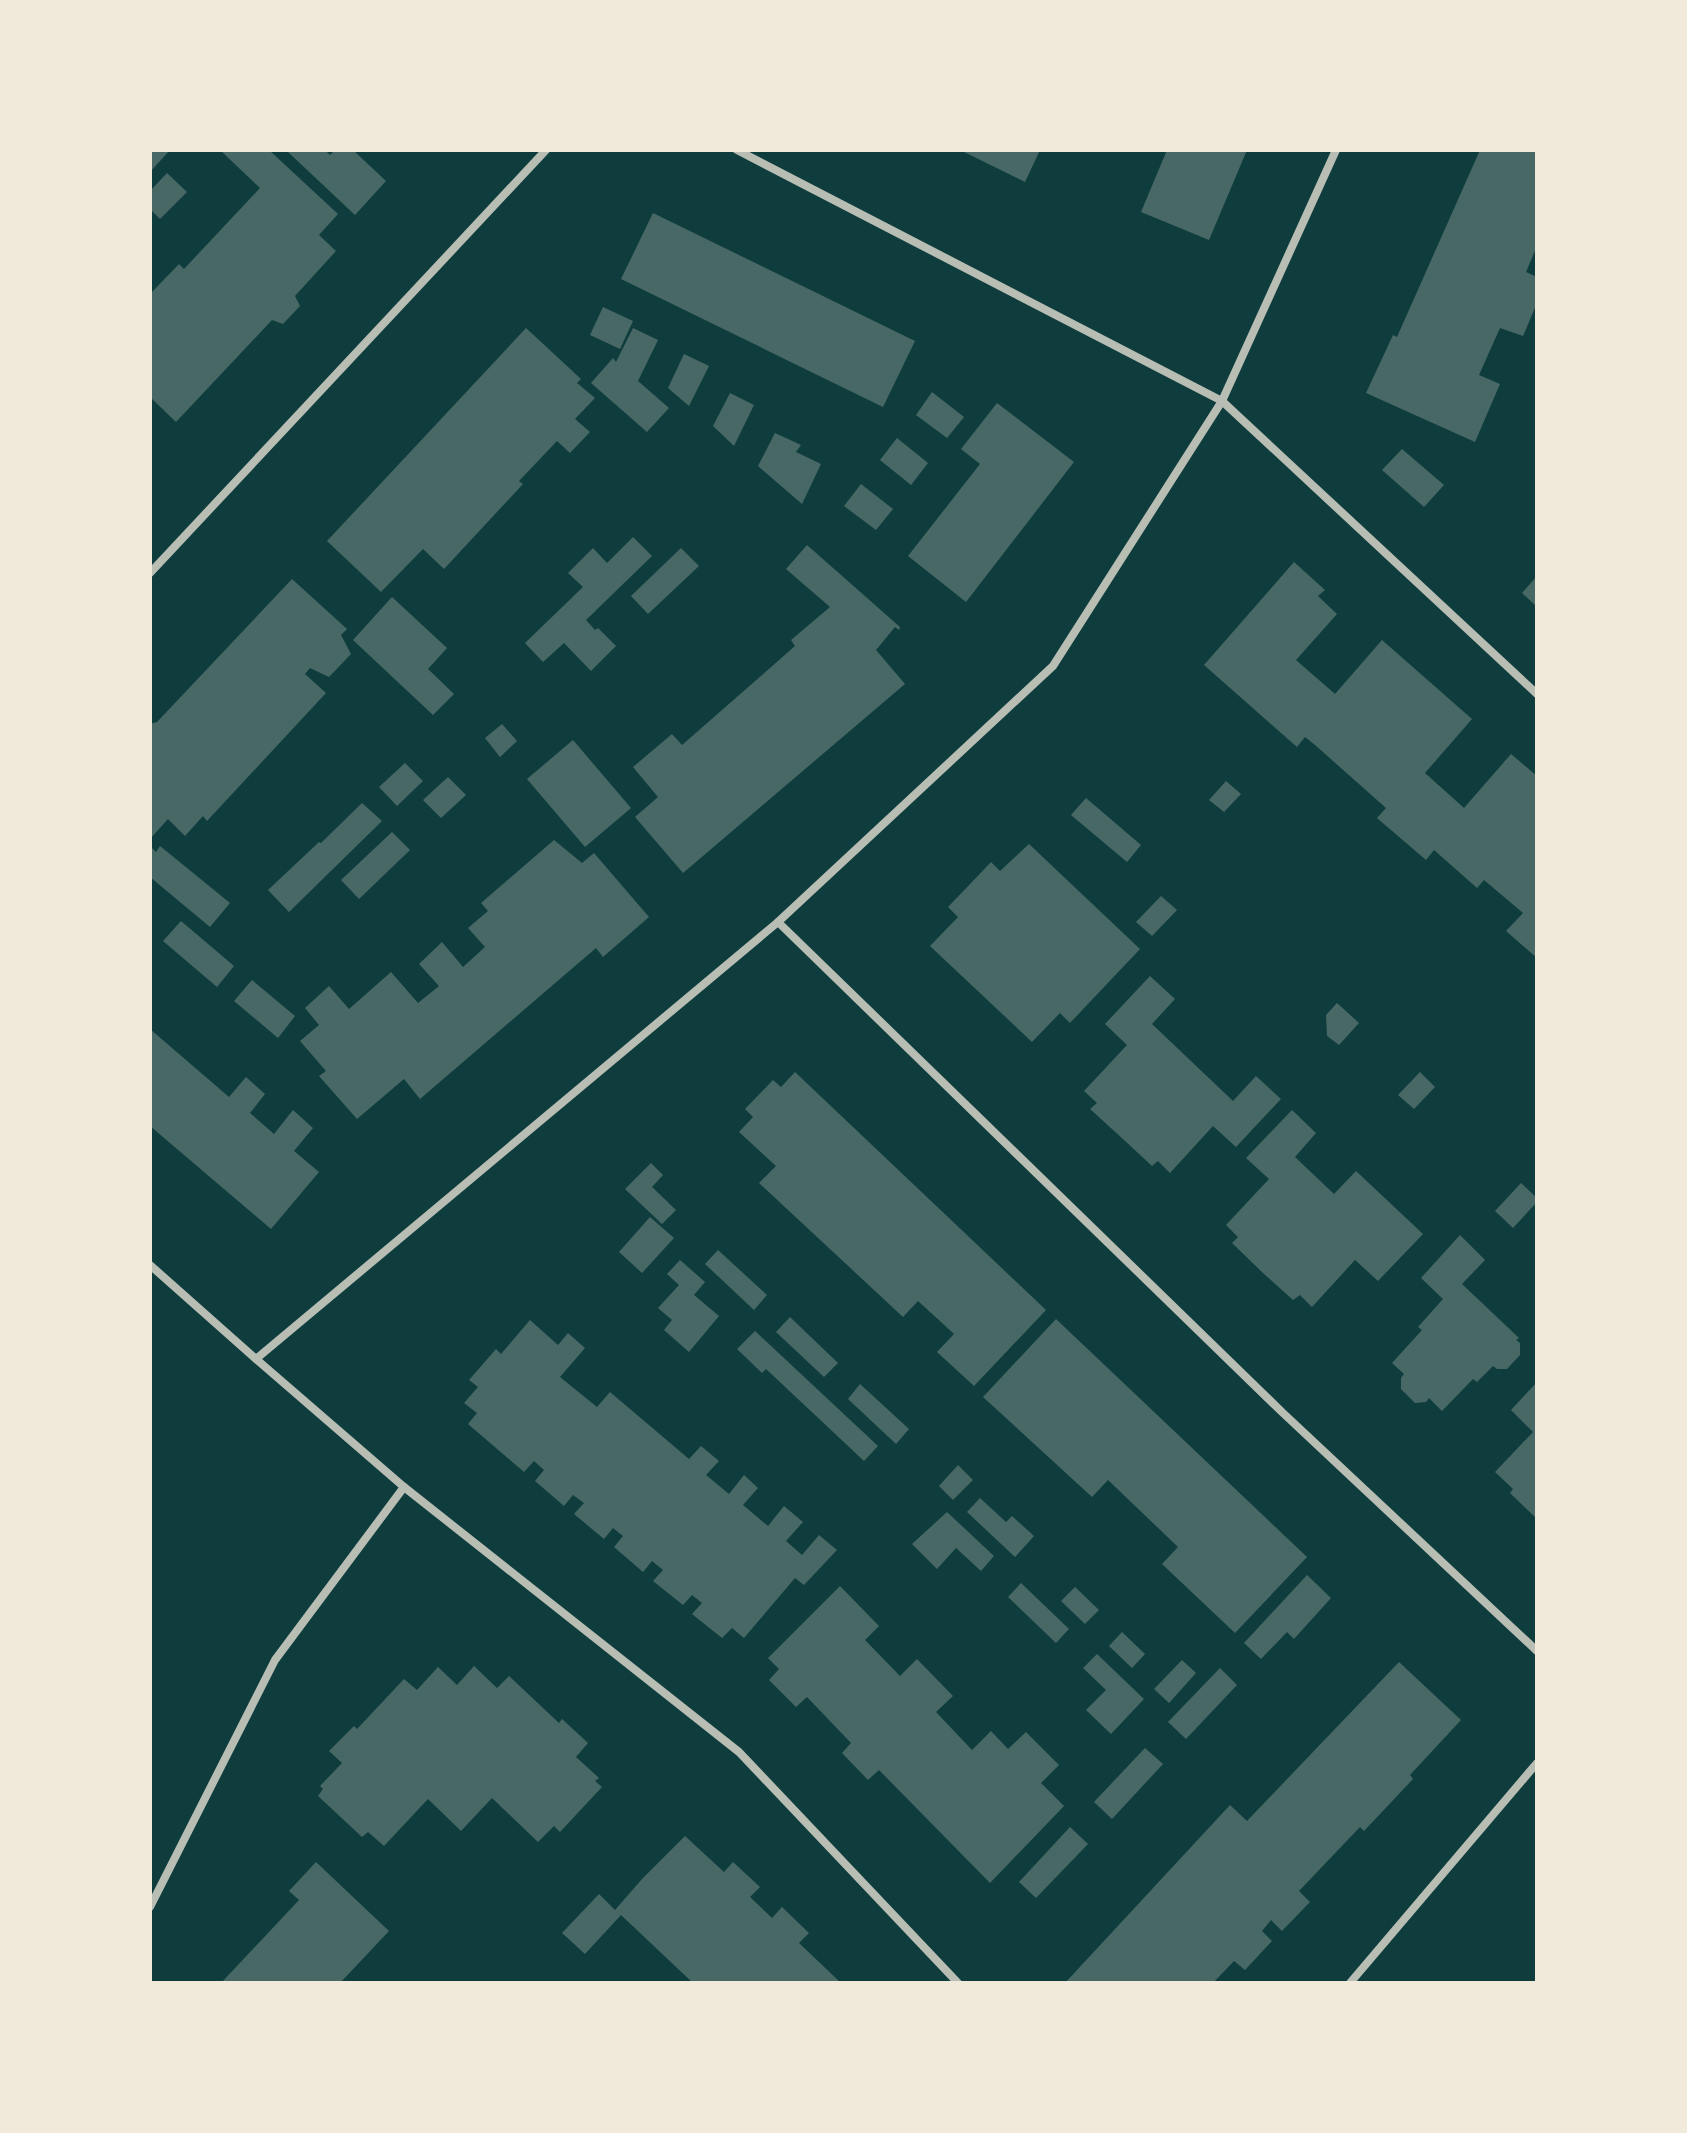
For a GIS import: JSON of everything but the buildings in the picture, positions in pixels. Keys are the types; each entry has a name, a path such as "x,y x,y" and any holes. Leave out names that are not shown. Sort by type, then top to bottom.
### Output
{"street":[{"path":"150,573 546,150"},
{"path":"737,150 1222,401 1537,694"},
{"path":"256,1359 778,922 1053,666 1222,401 1336,150"},
{"path":"778,922 1283,1413 1537,1651"},
{"path":"150,1265 404,1487 739,1752 958,1983"},
{"path":"150,1907 275,1660 404,1487"},
{"path":"1350,1983 1537,1763"}]}
